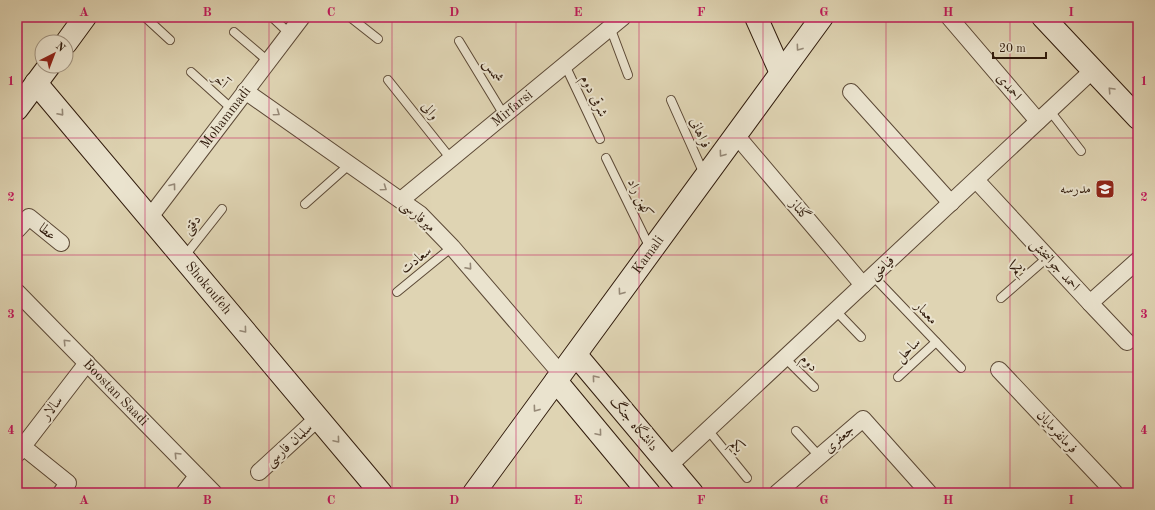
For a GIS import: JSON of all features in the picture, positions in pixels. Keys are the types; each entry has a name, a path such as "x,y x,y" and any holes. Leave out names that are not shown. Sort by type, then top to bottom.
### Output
{"main road":[{"path":"73,34 85,17"},
{"path":"756,17 781,73"},
{"name":"Kamali","path":"474,493 822,17"},
{"path":"1043,17 1138,118"},
{"path":"25,91 41,74"},
{"name":"Shokoufeh","path":"25,91 150,217 381,493"},
{"name":"دانشگاه جنگ","path":"576,355 692,493"},
{"path":"559,378 649,493"}],"street":[{"name":"Mohammadi","path":"150,217 302,17"},
{"name":"Mirfarsi","path":"401,200 623,17"},
{"name":"احمدی","path":"949,17 1044,116"},
{"name":"فیاضی","path":"670,466 1093,70"},
{"name":"میرفارسی","path":"245,91 420,214 452,247 559,378"},
{"path":"851,92 951,203"},
{"name":"گلناز","path":"736,135 868,280"},
{"name":"احمد جوانبخش","path":"976,180 1090,303 1138,260"},
{"name":"عطا","path":"17,230 29,217 61,244"},
{"name":"Boostan Saadi","path":"17,292 214,493"},
{"path":"1090,303 1127,342"},
{"name":"سالار","path":"19,448 87,363"},
{"name":"فرمانفرمایان","path":"1000,370 1115,493"},
{"name":"سلمان فارسی","path":"259,472 318,418"},
{"name":"جعفری","path":"777,493 863,419 929,493"},
{"path":"19,448 68,483 61,493"},
{"path":"184,493 197,476"}],"lane":[{"path":"145,17 170,40"},
{"path":"272,17 289,33"},
{"path":"350,17 378,39"},
{"path":"610,27 628,75"},
{"path":"234,32 268,61"},
{"name":"شمس","path":"459,41 504,115"},
{"name":"شرقی دوم","path":"565,65 600,139"},
{"name":"آخر","path":"191,72 232,109"},
{"name":"والی","path":"388,80 451,159"},
{"name":"فراهانی","path":"671,100 705,177"},
{"path":"1044,116 1081,150"},
{"name":"کهن راد","path":"606,158 651,251"},
{"path":"305,204 350,164"},
{"name":"دقتی","path":"184,258 222,209"},
{"name":"سعادت","path":"397,292 452,247"},
{"name":"یکم","path":"1001,298 1048,257"},
{"name":"معمار","path":"868,280 936,342 961,368"},
{"path":"836,310 861,337"},
{"name":"ساحل","path":"898,377 936,342"},
{"name":"دوم","path":"785,358 814,387"},
{"name":"یکم","path":"708,430 747,478"},
{"path":"796,431 820,457"}],"place":[{"name":"مدرسه","path":"1105,189"}]}
